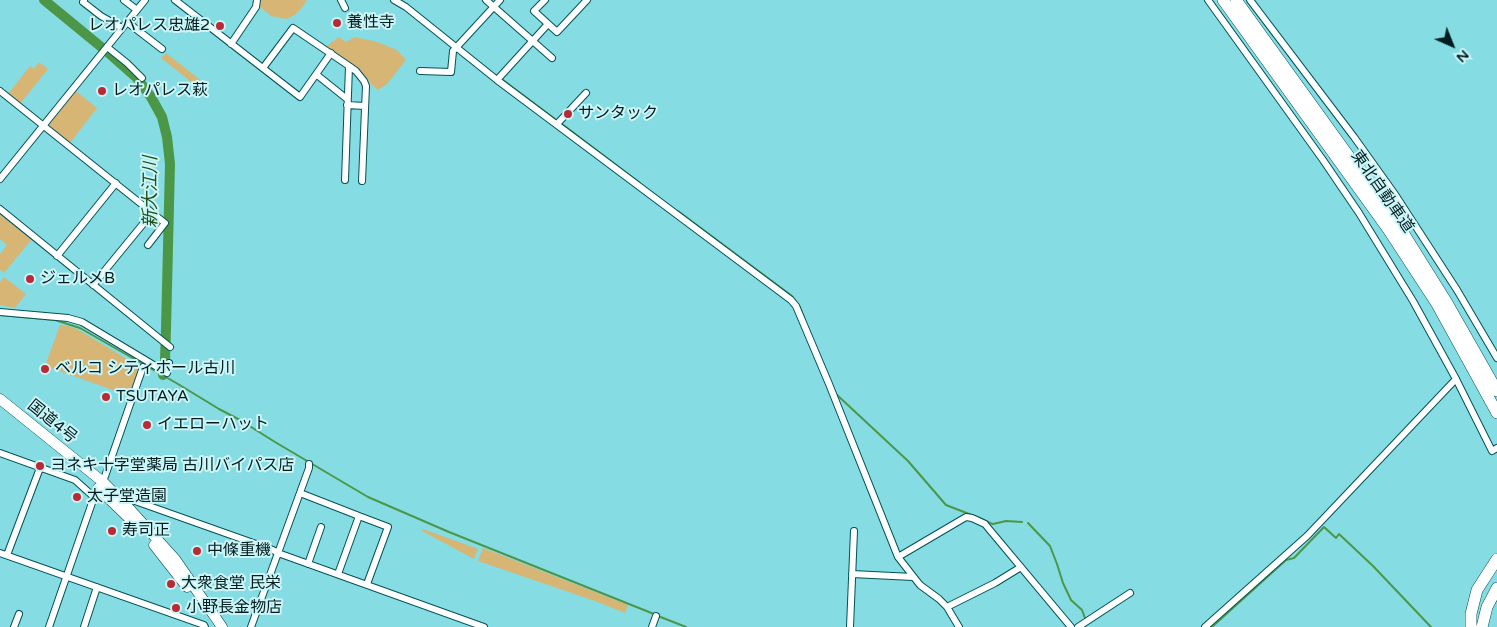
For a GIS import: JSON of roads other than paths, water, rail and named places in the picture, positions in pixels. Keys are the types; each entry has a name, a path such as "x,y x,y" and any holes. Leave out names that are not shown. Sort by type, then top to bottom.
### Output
{"highway":[{"name":"東北自動車道","path":"1223,0 1388,229 1437,304 1497,413"},
{"name":"東北自動車道","path":"1236,0 1397,223 1447,303 1497,391"},
{"path":"1475,372 1482,394 1497,423"},
{"name":"国道4号","path":"0,399 147,537 169,562 200,604 214,627"},
{"name":"国道4号","path":"0,406 98,489 126,505 175,559 222,627"},
{"path":"1471,627 1471,614 1477,590 1497,560"},
{"path":"1482,627 1487,606 1497,588"},
{"path":"1487,627 1497,600"}],"street":[{"path":"84,0 83,2 121,29"},
{"path":"124,0 136,10"},
{"path":"0,179 145,0"},
{"path":"174,0 300,96 331,54"},
{"path":"231,44 256,7 257,0"},
{"path":"341,0 345,8"},
{"path":"394,0 406,6 497,80 787,296 796,306 898,557 913,577 947,608 959,627"},
{"path":"486,0 552,58"},
{"path":"420,71 450,72 453,51 500,0"},
{"path":"545,0 534,12 557,32 587,0"},
{"path":"1208,0 1326,158 1413,301 1456,379 1492,451 1497,448"},
{"path":"1250,0 1351,139 1394,193 1457,290 1497,358"},
{"path":"127,22 162,49"},
{"path":"497,80 548,24"},
{"path":"263,68 293,28 356,70 366,86 362,181"},
{"path":"105,49 127,63 142,78"},
{"path":"345,180 349,66"},
{"path":"317,75 347,102 365,106"},
{"path":"0,91 165,223 148,245"},
{"path":"557,124 586,93"},
{"path":"57,256 116,183"},
{"path":"0,209 168,345"},
{"path":"93,285 152,213"},
{"path":"0,312 68,318 82,322 155,365 168,368"},
{"path":"49,627 143,367"},
{"path":"1205,627 1306,536 1456,379"},
{"path":"0,453 98,489"},
{"path":"250,627 309,464"},
{"path":"7,555 40,468"},
{"path":"300,493 388,527 367,584"},
{"path":"126,505 133,498 278,553 484,627"},
{"path":"338,574 359,516"},
{"path":"898,557 966,517 972,518 985,524 1070,627"},
{"path":"308,564 322,527"},
{"path":"850,627 854,531"},
{"path":"0,552 204,625 205,627"},
{"path":"947,608 995,584 1020,567"},
{"path":"852,574 913,577"},
{"path":"84,627 97,587"},
{"path":"1078,627 1130,593"},
{"path":"14,627 19,614"},
{"path":"652,627 656,616"}],"waterway":[{"name":"新大江川","path":"44,0 137,78 151,97 162,117 167,137 170,164 165,360 163,375"},
{"path":"400,0 414,10"},
{"path":"503,80 555,119"},
{"path":"562,124 640,183"},
{"path":"678,211 792,296 800,307 805,320"},
{"path":"0,315 55,320 80,328 240,420 368,497 449,532 654,614"},
{"path":"836,394 908,461 946,505 993,524 1006,521 1022,522"},
{"path":"1028,523 1050,546 1071,600 1082,610 1085,618"},
{"path":"1212,627 1286,560 1294,558 1324,527 1336,538 1339,534 1373,566 1431,627"},
{"path":"658,616 686,627"}],"place":[{"name":"養性寺","path":"337,23"},
{"name":"レオパレス忠雄2","path":"220,26"},
{"name":"レオパレス萩","path":"102,91"},
{"name":"サンタック","path":"568,114"},
{"name":"ジェルメB","path":"30,279"},
{"name":"ベルコ シティホール古川","path":"45,369"},
{"name":"TSUTAYA","path":"106,397"},
{"name":"イエローハット","path":"147,425"},
{"name":"ヨネキ十字堂薬局 古川バイパス店","path":"40,466"},
{"name":"太子堂造園","path":"77,497"},
{"name":"寿司正","path":"112,531"},
{"name":"中條重機","path":"197,551"},
{"name":"大衆食堂 民栄","path":"171,584"},
{"name":"小野長金物店","path":"176,608"}]}
